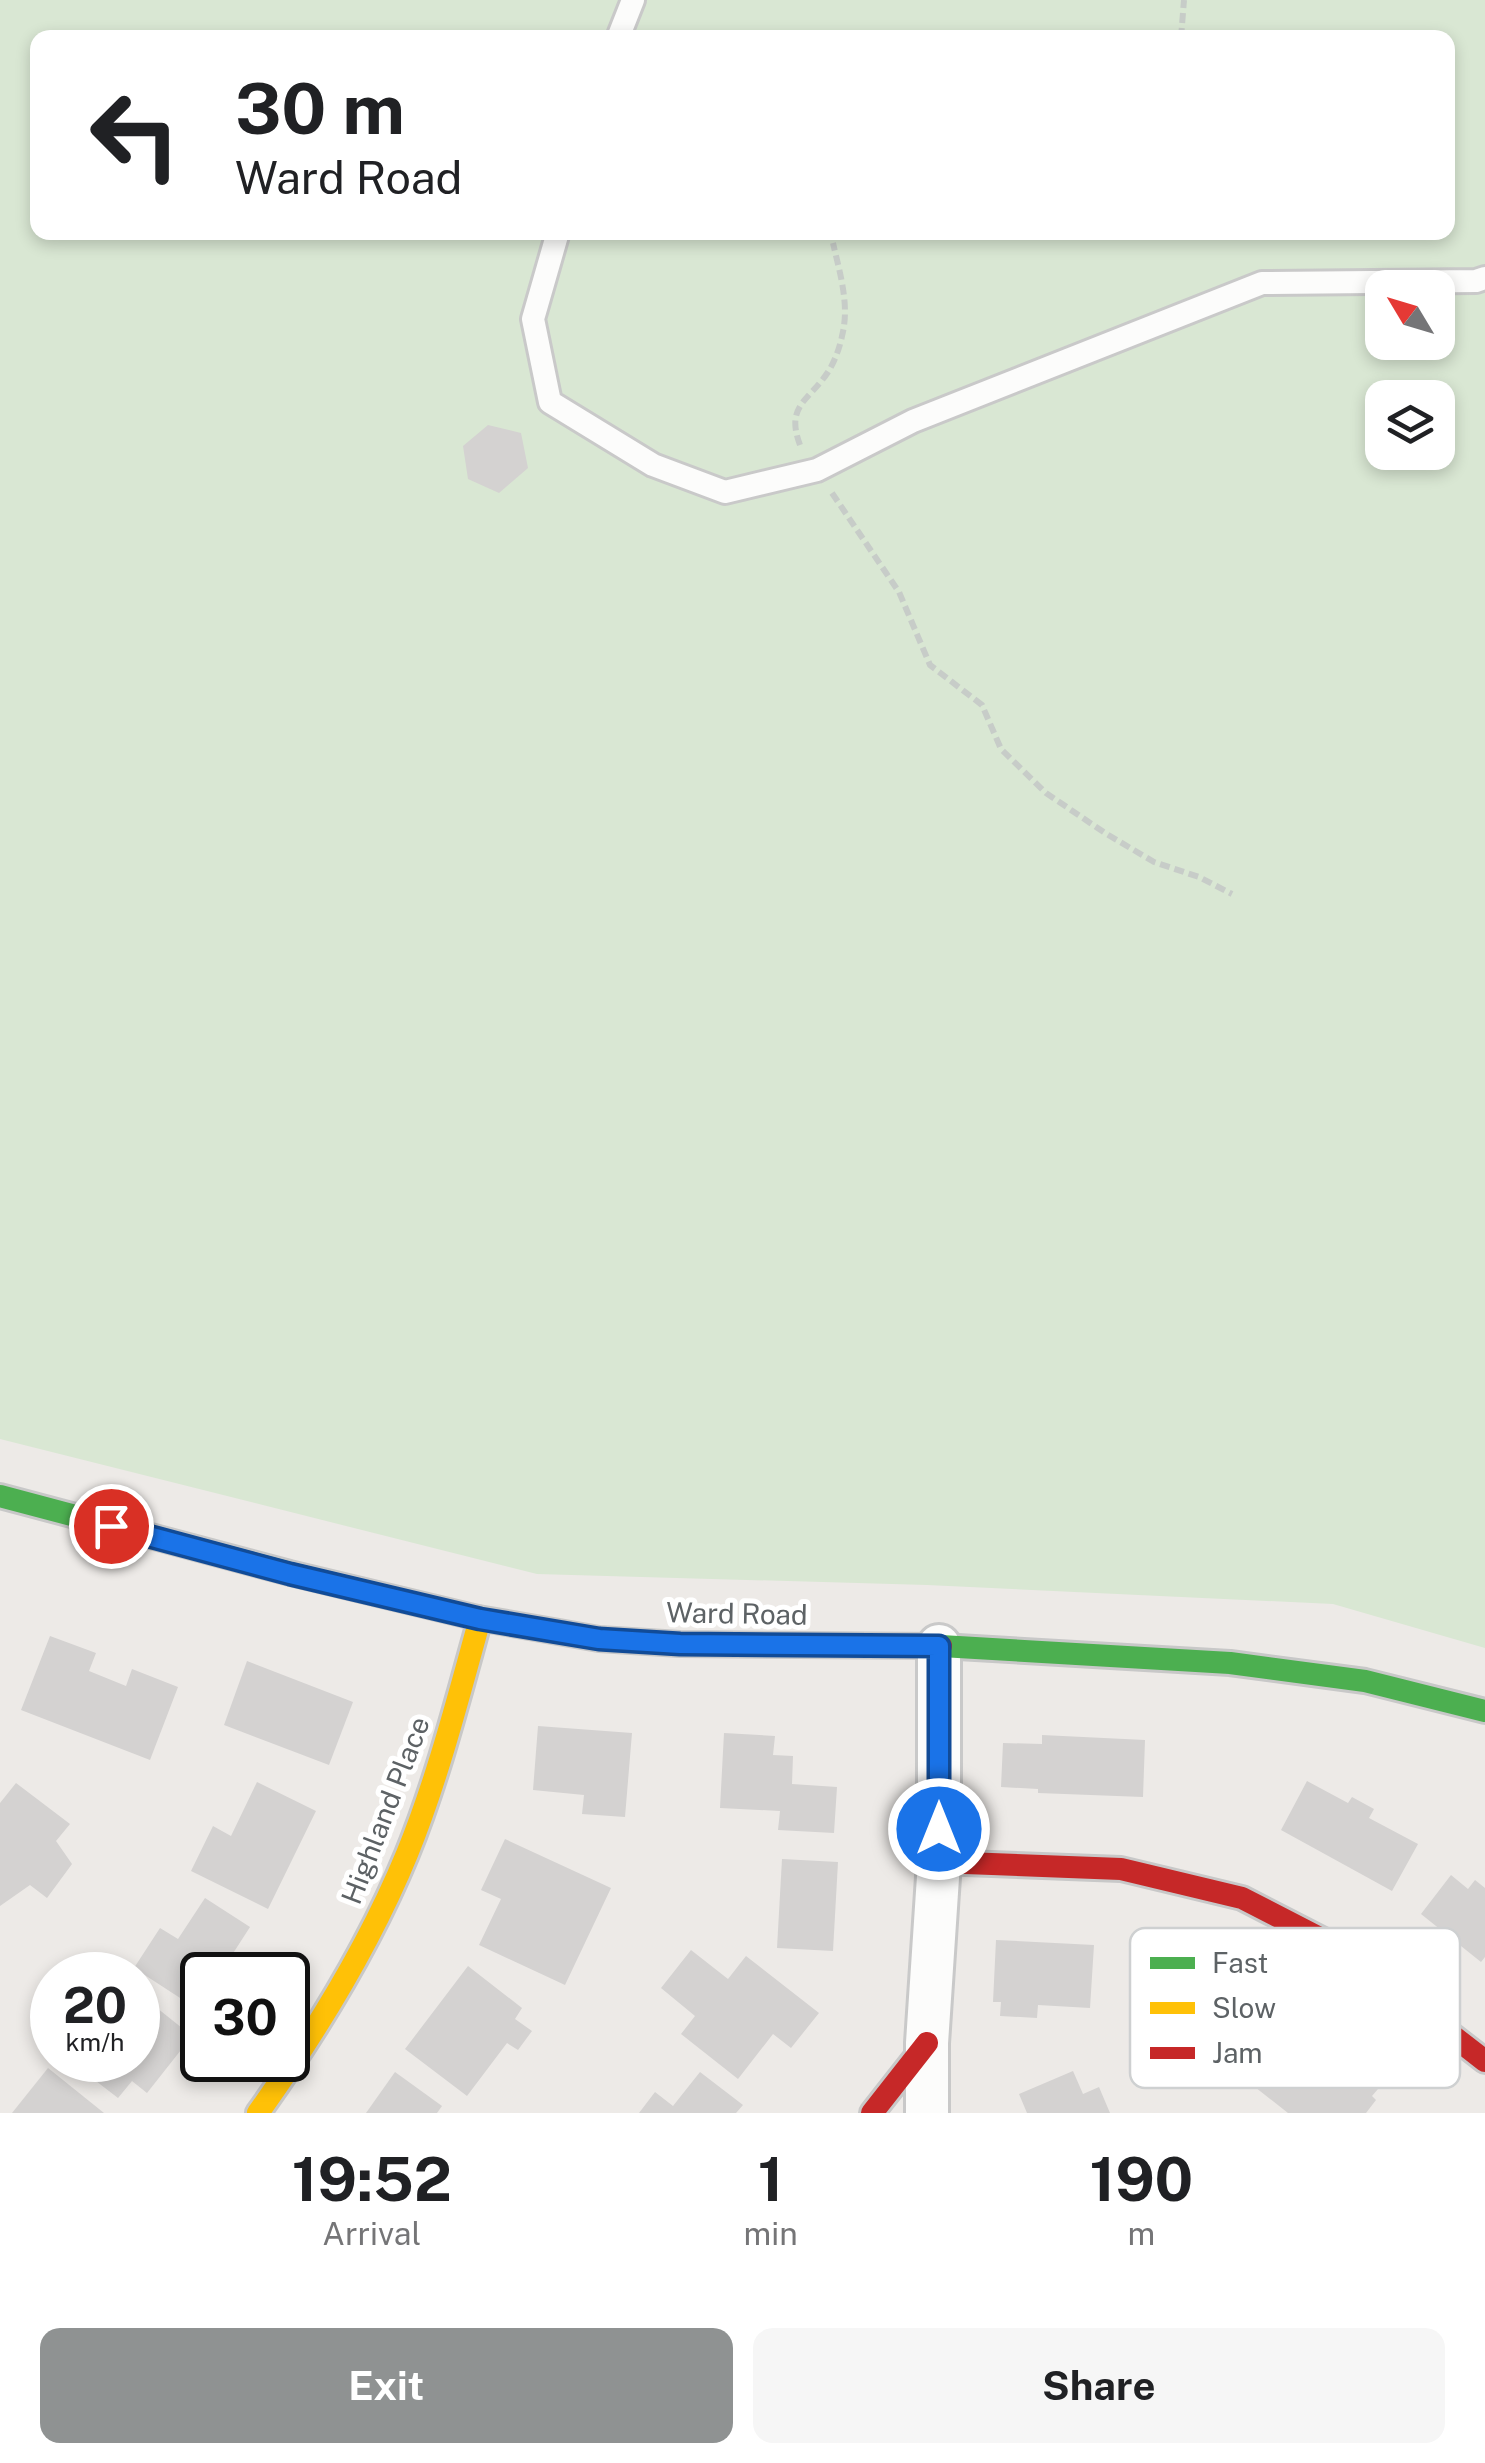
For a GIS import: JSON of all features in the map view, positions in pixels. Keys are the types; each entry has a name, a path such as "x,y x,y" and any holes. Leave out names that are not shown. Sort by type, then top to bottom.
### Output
{"street":[{"name":"Ward Road","path":"1,1500 480,1619 615,1640 939,1646 1230,1663 1365,1681 1485,1711"},
{"name":"Highland Place","path":"258,2113 334,2002 408,1852 448,1733 480,1619"},
{"path":"927,2113 927,2043 938,1862 939,1646"},
{"path":"938,1862 1121,1868 1242,1898 1300,1928"},
{"path":"1460,2042 1485,2062"},
{"path":"872,2113 927,2043"}],"lane":[{"path":"621,30 633,0"},
{"path":"556,240 533,318 550,402 652,465 725,492 817,470 912,421 1262,283 1485,278"}],"path":[{"path":"1181,30 1184,0"},
{"path":"833,244 845,299 842,335 829,371 799,405 793,424 800,444 899,592 930,665 982,705 1002,750 1046,794 1154,862 1199,877 1232,894"}],"green space":[{"path":"0,0 1485,0 1485,1648 1333,1604 927,1585 537,1574 0,1439"}],"building":[{"path":"488,425 521,433 528,468 499,493 468,479 463,446"},
{"path":"50,1636 96,1653 89,1671 126,1686 132,1669 178,1687 150,1760 21,1710"},
{"path":"247,1661 353,1702 329,1765 224,1725"},
{"path":"538,1726 632,1733 625,1817 582,1814 584,1795 533,1790"},
{"path":"724,1733 775,1736 773,1755 793,1756 792,1784 837,1787 834,1833 778,1830 780,1811 720,1808"},
{"path":"1042,1735 1145,1740 1143,1797 1038,1793 1038,1789 1001,1787 1003,1743 1042,1744"},
{"path":"1307,1781 1348,1803 1352,1797 1374,1809 1369,1818 1418,1844 1392,1891 1281,1830"},
{"path":"257,1782 316,1811 268,1909 191,1871 213,1826 231,1836"},
{"path":"16,1783 70,1824 56,1841 72,1864 47,1898 30,1885 0,1906 0,1803"},
{"path":"505,1839 611,1888 565,1985 479,1945 501,1899 481,1890"},
{"path":"782,1859 838,1862 833,1951 777,1948"},
{"path":"1451,1875 1468,1889 1475,1880 1485,1888 1485,1957 1481,1962 1460,1945 1460,1928 1438,1928 1421,1914"},
{"path":"205,1898 250,1927 234,1952 180,1952 180,1998 160,1985 160,1952 144,1952 160,1928 178,1939"},
{"path":"996,1940 1094,1945 1090,2008 1038,2005 1037,2018 1000,2016 1001,2002 993,2002"},
{"path":"691,1950 728,1979 746,1956 819,2013 791,2048 773,2034 738,2079 681,2034 695,2016 661,1988"},
{"path":"468,1966 522,2008 515,2019 532,2031 518,2050 507,2043 467,2096 405,2049"},
{"path":"160,2010 180,2026 180,2051 160,2077"},
{"path":"1073,2071 1083,2094 1099,2087 1110,2113 1027,2113 1019,2094"},
{"path":"395,2072 442,2106 437,2113 366,2113"},
{"path":"700,2072 743,2105 736,2113 639,2113 655,2092 673,2106"},
{"path":"37,2082 65,2082 104,2113 12,2113"},
{"path":"97,2082 131,2082 118,2098"},
{"path":"133,2082 156,2082 147,2093"},
{"path":"1256,2088 1378,2089 1372,2096 1376,2100 1366,2113 1288,2113"}],"traffic: fast":[{"path":"0,1496 478,1618"},
{"path":"941,1646 1230,1663 1365,1681 1485,1711"}],"traffic: slow":[{"path":"258,2113 340,1988 392,1888 447,1738 480,1619"}],"traffic: jam":[{"path":"478,1618 599,1639 680,1644 941,1646"},
{"path":"939,1862 1121,1869 1242,1898 1300,1928"},
{"path":"1460,2042 1485,2061"},
{"path":"872,2113 927,2043"}],"route":[{"path":"111,1526 480,1619 599,1639 680,1644 939,1646 939,1829"}]}
